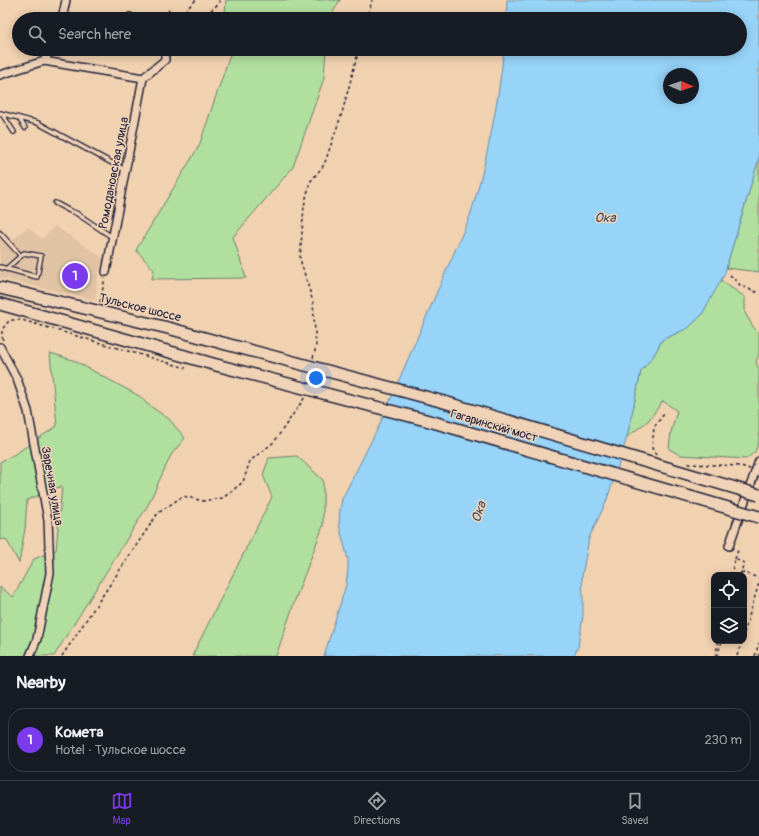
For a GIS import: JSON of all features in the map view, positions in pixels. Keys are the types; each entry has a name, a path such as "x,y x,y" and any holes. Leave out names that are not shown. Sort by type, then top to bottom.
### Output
{"main road":[{"name":"Тульское шоссе","path":"0,288 168,328 226,344"},
{"name":"Гагаринский мост","path":"0,304 220,366 433,422 759,517"},
{"name":"Гагаринский мост","path":"226,344 444,402 759,495"}],"street":[{"path":"63,12 66,0"},
{"path":"44,61 47,56"},
{"path":"0,75 44,61 143,78 165,60 165,56"},
{"name":"Ромодановская улица","path":"106,272 143,78"},
{"name":"Заречная улица","path":"1,348 17,379 28,410 48,520 50,573 37,639 30,656"},
{"path":"729,546 759,461"}],"lane":[{"path":"1,114 38,123 125,170"},
{"path":"1,114 14,132"},
{"path":"19,118 25,128"},
{"path":"55,203 76,213 112,238"},
{"path":"0,233 21,256"},
{"path":"0,267 6,269 37,276 41,256 24,253 6,269"}],"path":[{"path":"184,12 196,0"},
{"path":"209,12 220,2 218,0"},
{"path":"369,12 372,0"},
{"path":"100,304 106,272"},
{"path":"730,274 741,286 759,293"},
{"path":"1,348 4,341 1,334 3,327 10,320 22,320 186,368"},
{"path":"658,459 652,448 654,427 664,414"},
{"path":"681,464 741,466 755,471"},
{"path":"732,572 738,550"},
{"path":"735,559 744,563 742,572"},
{"path":"747,574 759,578"},
{"path":"747,623 759,583"},
{"path":"757,655 759,642"},
{"path":"716,656 720,644"},
{"path":"737,656 741,644"}],"shaded area":[{"path":"55,226 104,259 98,275 95,300 0,278 0,227 11,241 28,227 42,239"}],"green space":[{"path":"226,0 340,0 333,12 225,12"},
{"path":"230,56 326,56 324,78 293,167 233,237 246,278 152,279 154,270 136,250 199,146"},
{"path":"759,158 759,272 726,268"},
{"path":"720,280 745,297 745,313 759,334 759,354 756,362 759,369 759,441 755,452 746,459 680,455 669,449 671,432 677,411 663,401 648,421 627,437 641,371 654,355 662,340 688,328 701,316"},
{"path":"50,353 73,360 141,397 147,404 169,419 185,438 171,455 148,505 54,656 0,656 0,587 13,597 34,559 56,550 62,486 27,500 25,529 19,563 6,539 0,540 0,462 15,454 57,426"},
{"path":"297,456 323,480 323,526 276,656 192,656 272,497 263,475 269,458"}],"water":[{"name":"Ока","path":"507,0 759,0 759,158 724,275 701,316 688,328 662,340 654,355 641,371 627,437 616,473 606,502 589,538 582,576 583,616 578,647 574,656 324,656 346,585 348,569 348,559 339,525 342,499 379,426 470,216 482,175 499,91 503,56 747,56 747,12 506,12"}],"place":[{"name":"Комета","path":"75,276"}]}
